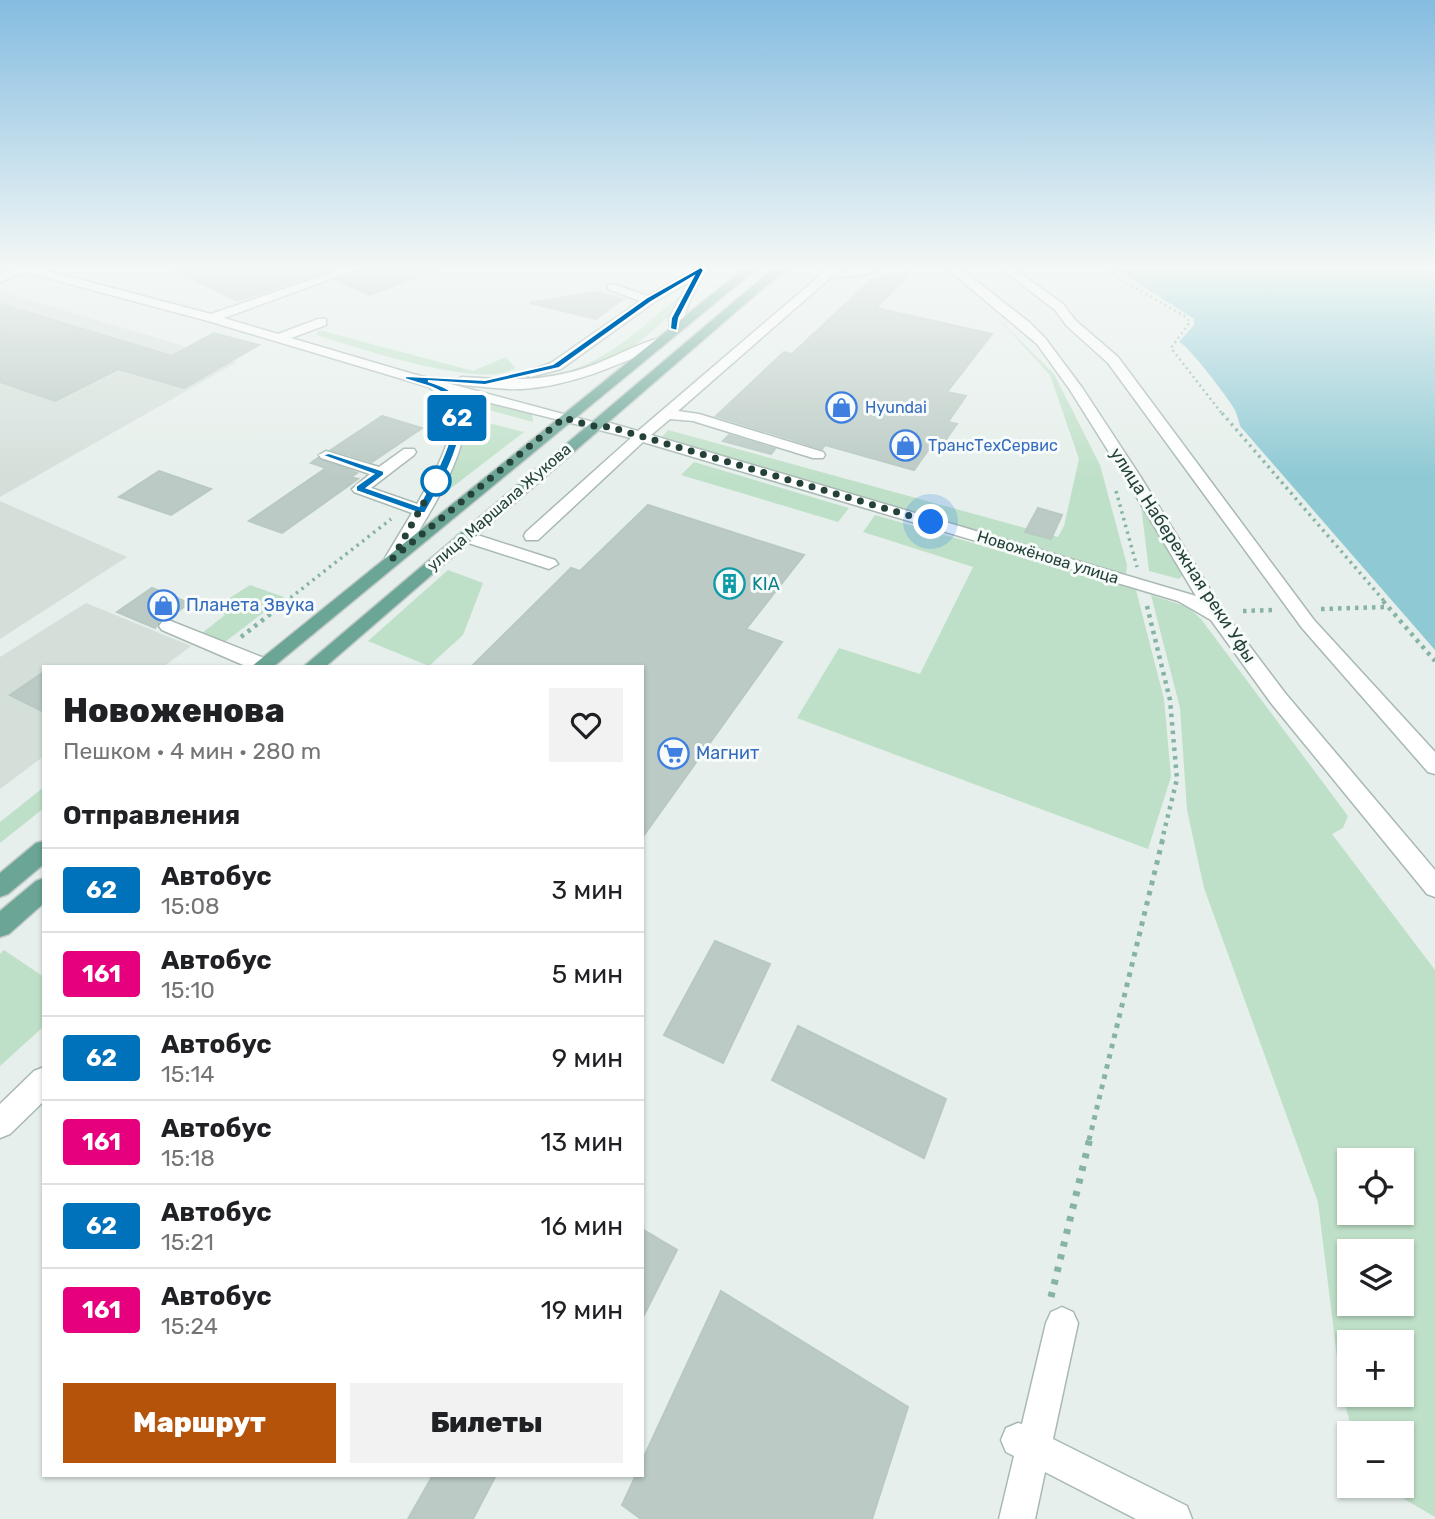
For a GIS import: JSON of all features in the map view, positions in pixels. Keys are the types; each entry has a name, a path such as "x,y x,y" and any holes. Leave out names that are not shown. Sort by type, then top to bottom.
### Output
{"main road":[{"name":"улица Маршала Жукова","path":"262,665 664,337"},
{"name":"улица Маршала Жукова","path":"314,665 699,337"},
{"path":"0,887 42,852"},
{"path":"0,926 42,890"}],"street":[{"path":"275,337 408,377 437,387 452,396 458,411 455,436 449,454 415,508 393,558"},
{"path":"485,383 556,366 597,337"},
{"path":"532,537 640,436 755,337"},
{"name":"улица Набережная реки Уфы","path":"1037,337 1076,389 1132,475 1217,615 1278,698 1435,887"},
{"path":"1088,337 1114,360 1308,624 1435,766"},
{"path":"408,377 519,385 555,382 592,372 656,343"},
{"name":"Новожёнова улица","path":"408,377 593,426 610,427 1140,578 1217,615"},
{"path":"666,414 694,417 818,455"},
{"path":"409,452 360,489 415,508"},
{"path":"326,455 381,473"},
{"path":"466,536 549,564"},
{"path":"169,626 259,665"},
{"path":"0,1124 42,1083"},
{"path":"1017,1519 1026,1444 1055,1316"},
{"path":"1026,1444 1174,1519"}],"path":[{"path":"1179,337 1171,348 1196,383 1435,661"},
{"path":"225,649 415,508"},
{"path":"1055,1316 1177,779 1170,700 1140,578"},
{"path":"1316,609 1386,607"},
{"path":"1243,611 1278,610"}],"shaded area":[{"path":"0,337 153,337 237,362 0,497"},
{"path":"0,501 127,557 0,639"},
{"path":"86,603 191,646 166,665 42,665 42,758 0,789 0,657"}],"green space":[{"path":"322,337 345,337 473,371 506,357 515,368 499,374 476,374 448,371"},
{"path":"630,337 645,337 613,359 572,376 544,380 511,379 564,372 580,367"},
{"path":"1015,337 1054,374 1100,465 1127,565 1126,574 661,438 668,430 1058,537 1064,526 1079,459 1050,375"},
{"path":"465,396 532,414 533,422 467,404"},
{"path":"461,416 524,432 446,492 462,439"},
{"path":"694,462 849,508 838,522 681,475"},
{"path":"1141,505 1183,575 1179,579 1149,571"},
{"path":"875,515 1136,590 1164,699 1171,777 1148,849 797,718 839,648 920,674 973,567 863,532"},
{"path":"448,570 483,583 463,635 430,665 368,641"},
{"path":"250,585 284,597 221,645 203,637 202,633 225,615 214,608"},
{"path":"1151,595 1188,607 1201,619 1348,816 1343,828 1332,834 1435,970 1435,1517 1403,1498 1414,1498 1414,1421 1350,1421 1346,1407 1414,1407 1414,1330 1337,1330 1337,1357 1318,1202 1204,888 1187,810 1180,708"},
{"path":"42,789 42,810 0,843 0,822"},
{"path":"4,950 42,976 42,1028 0,1066 0,954"}],"water":[{"path":"1184,337 1435,337 1435,650 1240,426 1235,410 1225,395 1200,362 1179,342"}],"building":[{"path":"0,337 109,337 172,356 207,337 229,337 259,345 184,388 118,369 55,401 0,382"},
{"name":"Hyundai","path":"810,337 990,337 947,392 966,396 948,422 957,424 943,444 934,442 914,470 825,445 822,449 716,416 784,352 792,354"},
{"path":"382,416 422,428 372,462 331,450"},
{"path":"729,435 775,449 771,454 723,441"},
{"path":"318,458 357,473 351,477 358,479 282,533 249,521 326,468 311,463"},
{"path":"159,471 211,489 171,515 119,497"},
{"name":"Магнит","path":"648,505 804,555 746,629 782,642 644,835 644,665 473,665 571,568 580,571"},
{"path":"1038,508 1062,515 1051,539 1025,532"},
{"path":"152,588 189,603 169,618 160,620 155,628 117,612"},
{"path":"42,673 42,711 10,695"},
{"path":"715,941 770,964 723,1063 664,1035"},
{"path":"798,1026 946,1099 924,1158 772,1080"},
{"path":"644,1230 677,1250 644,1315"},
{"path":"721,1291 908,1407 872,1519 641,1519 622,1505 635,1477 644,1477 644,1457"},
{"path":"432,1477 495,1477 473,1519 408,1519"}],"bus line":[{"name":"62","path":"326,455 381,473 360,489 421,511 455,436 458,411 452,396 437,387 408,377 485,383 556,366 597,337"}],"place":[{"name":"Hyundai","path":"842,407"},
{"name":"ТрансТехСервис","path":"905,445"},
{"name":"KIA","path":"729,584"},
{"name":"Планета Звука","path":"163,605"},
{"name":"Магнит","path":"673,753"}],"route":[{"path":"436,481 393,558 564,418 593,426 610,427 931,522"}]}
